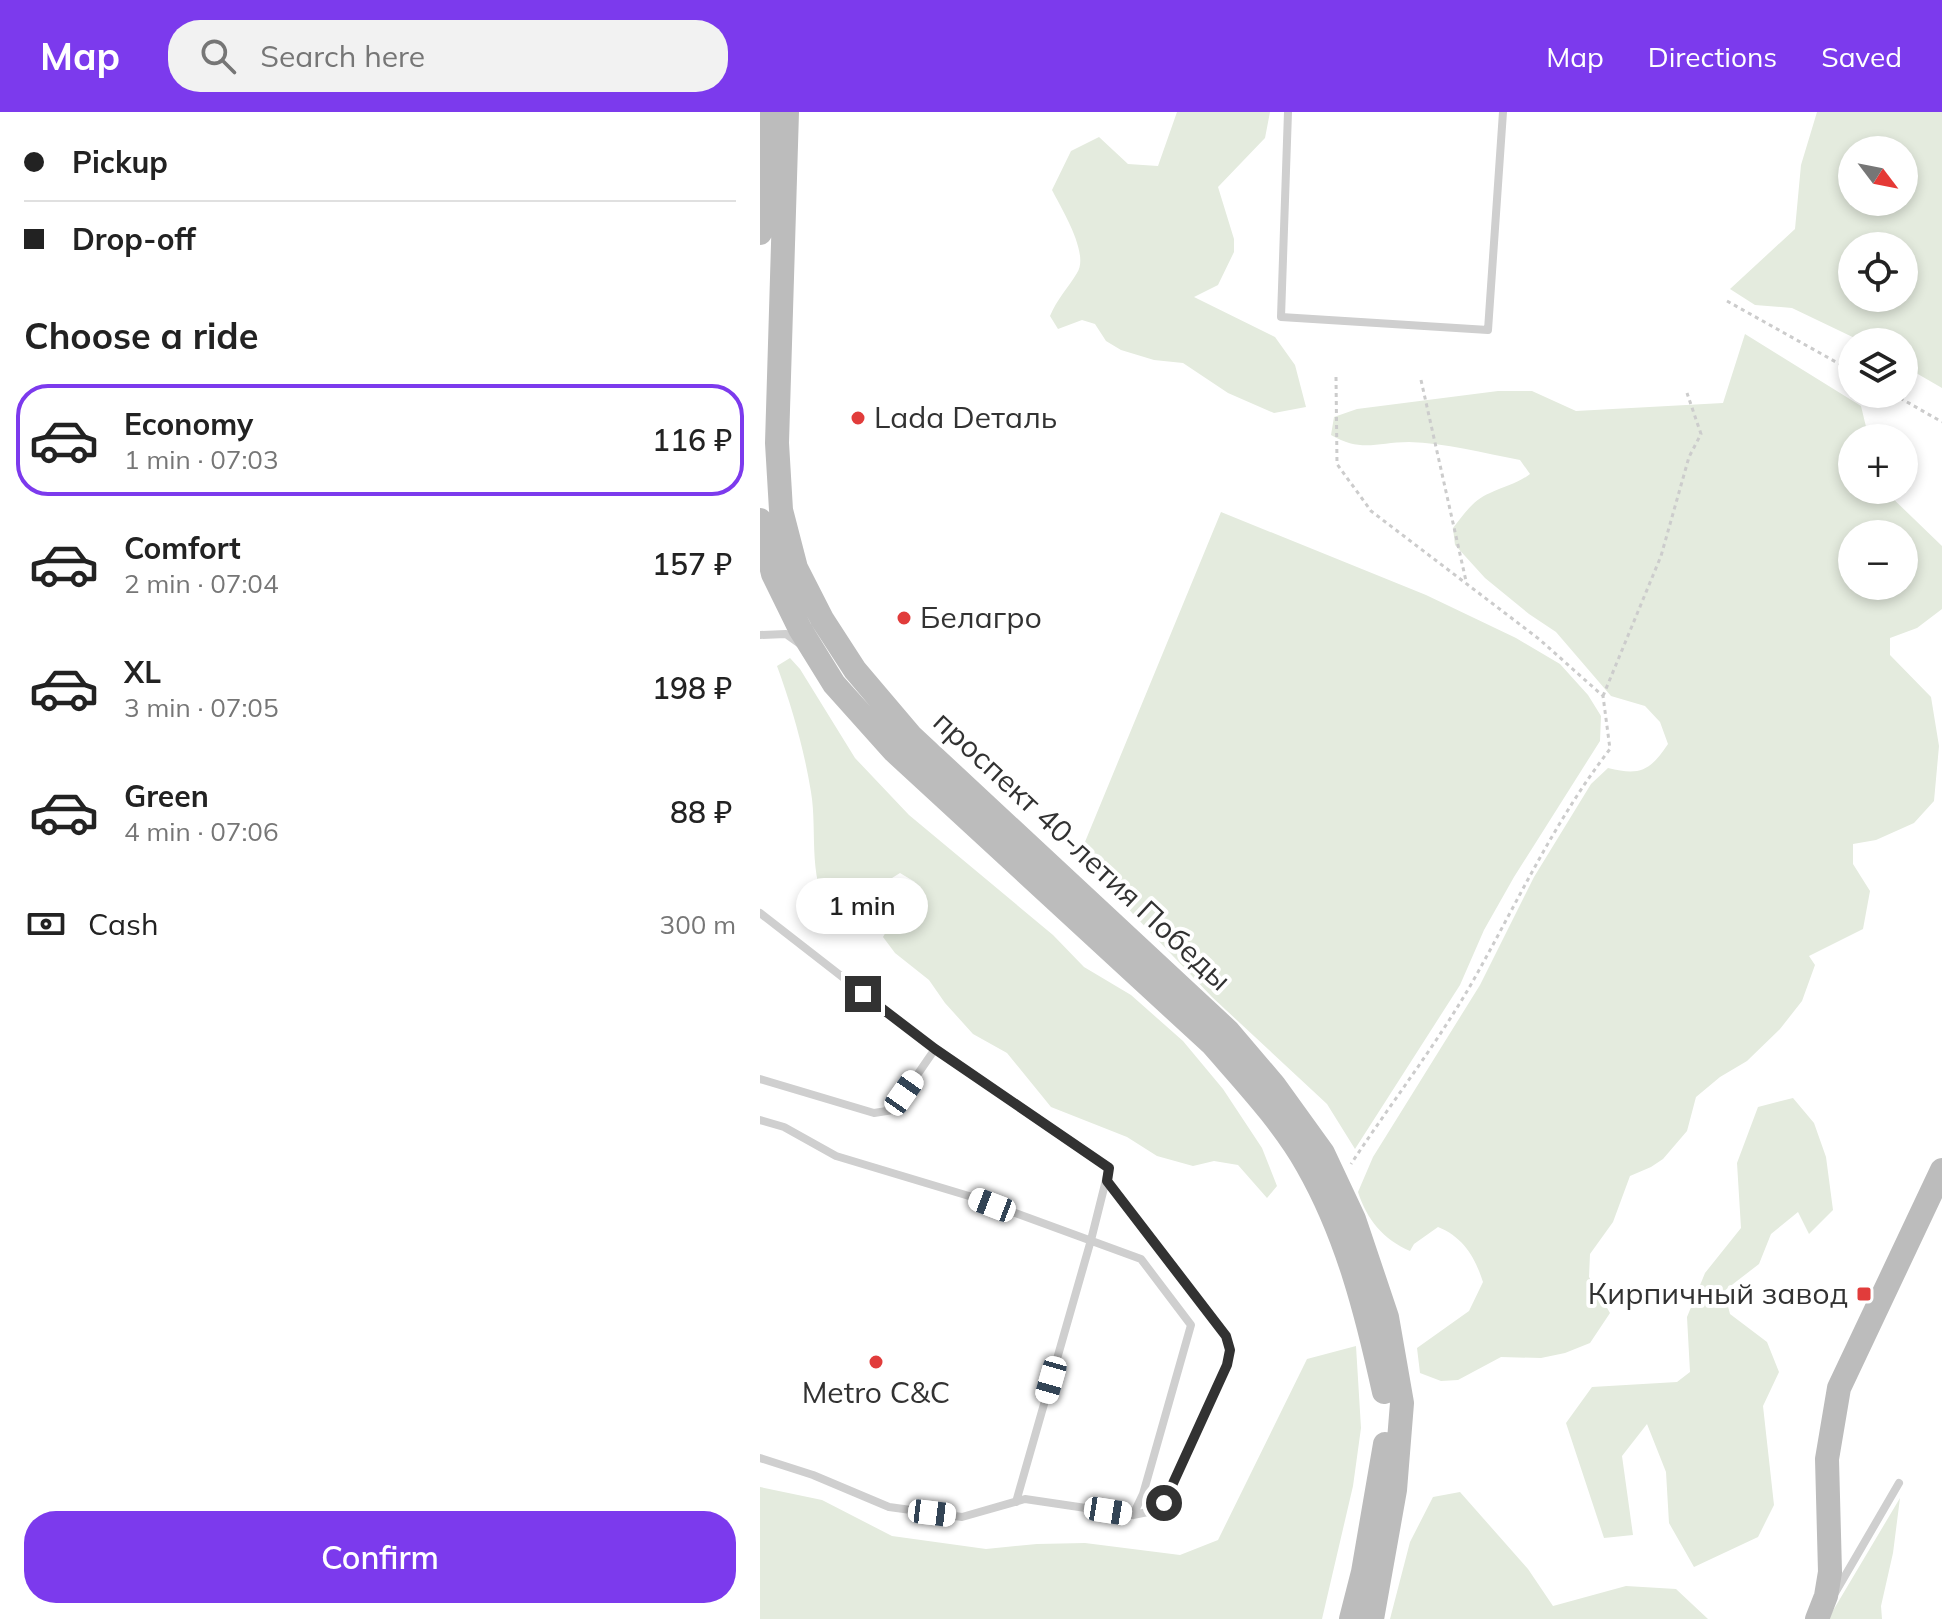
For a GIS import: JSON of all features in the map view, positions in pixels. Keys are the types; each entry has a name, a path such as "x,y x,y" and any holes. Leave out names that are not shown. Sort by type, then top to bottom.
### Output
{"main road":[{"path":"760,233 763,112"},
{"name":"проспект 40-летия Победы","path":"787,112 777,443 770,501 796,568 822,619 855,670 911,736 1228,1031 1274,1085 1323,1153 1354,1219 1387,1317 1402,1403 1395,1490 1372,1619"},
{"name":"проспект 40-летия Победы","path":"760,520 773,574 800,629 834,684 894,751 1212,1044 1258,1096 1306,1164 1336,1225 1369,1320 1387,1403 1385,1445 1363,1572 1351,1619"},
{"path":"1817,1619 1826,1596 1830,1572 1827,1459 1839,1388 1942,1170"}],"lane":[{"path":"1288,112 1281,317 1488,330 1503,112"},
{"path":"760,635 786,634 815,654"},
{"path":"760,913 935,1049 1109,1168 1016,1502"},
{"path":"760,1079 874,1113 893,1110 935,1049"},
{"path":"760,1120 784,1127 836,1156 969,1196 1141,1259 1191,1325 1143,1494 1133,1515"},
{"path":"760,1458 813,1475 889,1507 962,1517 1025,1499 1133,1515 1153,1511 1164,1503 1227,1365 1230,1350 1226,1336 1107,1181"},
{"path":"1817,1619 1899,1483"}],"path":[{"path":"1727,301 1838,363"},
{"path":"1336,377 1337,464 1371,511 1539,639 1603,696"},
{"path":"1421,380 1466,581"},
{"path":"1337,1183 1472,982 1559,824 1610,749 1603,696 1661,556 1689,457 1701,434 1687,393"},
{"path":"1918,408 1942,422"}],"shaded area":[{"path":"1177,112 1270,112 1265,138 1218,187 1234,239 1234,252 1218,285 1194,297 1275,337 1295,365 1306,407 1274,413 1228,393 1183,363 1154,360 1121,350 1106,341 1095,324 1082,320 1058,329 1050,316 1080,265 1073,231 1052,190 1071,151 1099,137 1128,164 1158,166"},
{"path":"1817,112 1942,112 1942,388 1918,374 1918,328 1838,330 1792,308 1755,305 1730,289 1795,229 1801,165"},
{"path":"1745,334 1838,392 1838,408 1861,408 1865,424 1838,424 1838,504 1898,504 1915,520 1838,520 1838,600 1918,600 1918,523 1942,546 1942,609 1917,628 1890,638 1890,655 1931,697 1939,746 1934,801 1914,823 1876,840 1853,844 1853,864 1870,891 1863,929 1809,956 1815,965 1802,1001 1780,1029 1747,1061 1720,1077 1696,1097 1687,1131 1663,1159 1630,1176 1613,1222 1590,1254 1589,1277 1610,1313 1590,1343 1541,1358 1501,1357 1458,1380 1441,1381 1420,1373 1417,1348 1469,1311 1483,1282 1476,1264 1461,1242 1438,1227 1414,1244 1410,1251 1400,1246 1377,1228 1358,1192 1373,1157 1480,985 1534,877 1591,784 1608,768 1636,771 1650,766 1668,744 1660,722 1645,706 1611,696 1556,632 1485,578 1455,545 1453,528 1474,503 1530,474 1520,460 1423,443 1352,444 1331,435 1334,417 1357,409 1498,391 1532,391 1576,411 1723,403"},
{"path":"1221,512 1426,595 1516,638 1560,664 1588,695 1601,716 1600,741 1514,877 1484,930 1460,985 1355,1149 1327,1104 1212,997 1080,854"},
{"path":"790,658 855,758 909,815 1053,935 1084,967 1131,995 1183,1041 1223,1089 1262,1148 1277,1186 1267,1198 1238,1165 1214,1161 1193,1166 1157,1156 1127,1137 1051,1107 1007,1053 973,1034 929,980 895,953 883,937 915,882 900,873 876,888 854,912 835,918 820,890 808,776 797,728 777,666"},
{"path":"1793,1098 1814,1123 1826,1157 1833,1210 1809,1234 1798,1212 1771,1234 1759,1264 1724,1291 1730,1314 1767,1342 1779,1372 1763,1406 1774,1505 1758,1537 1694,1567 1669,1523 1666,1472 1647,1424 1622,1456 1633,1535 1604,1538 1566,1423 1592,1387 1677,1382 1690,1372 1687,1317 1705,1273 1741,1228 1737,1163 1758,1107"},
{"path":"1356,1346 1361,1428 1353,1486 1322,1619 760,1619 760,1487 822,1500 892,1536 986,1549 1085,1543 1180,1555 1218,1540 1307,1359"},
{"path":"1460,1492 1528,1569 1553,1606 1626,1586 1676,1589 1708,1619 1390,1619 1410,1542 1433,1497"},
{"path":"1900,1498 1893,1553 1881,1606 1882,1619 1828,1619"}],"place":[{"name":"Lada Dеталь","path":"858,418"},
{"name":"Белагро","path":"904,618"},
{"name":"Кирпичный завод","path":"1864,1294"},
{"name":"Metro C&C","path":"876,1362"}],"route":[{"path":"863,994 935,1049 1109,1168 1107,1181 1226,1336 1230,1350 1227,1365 1164,1503"}]}
